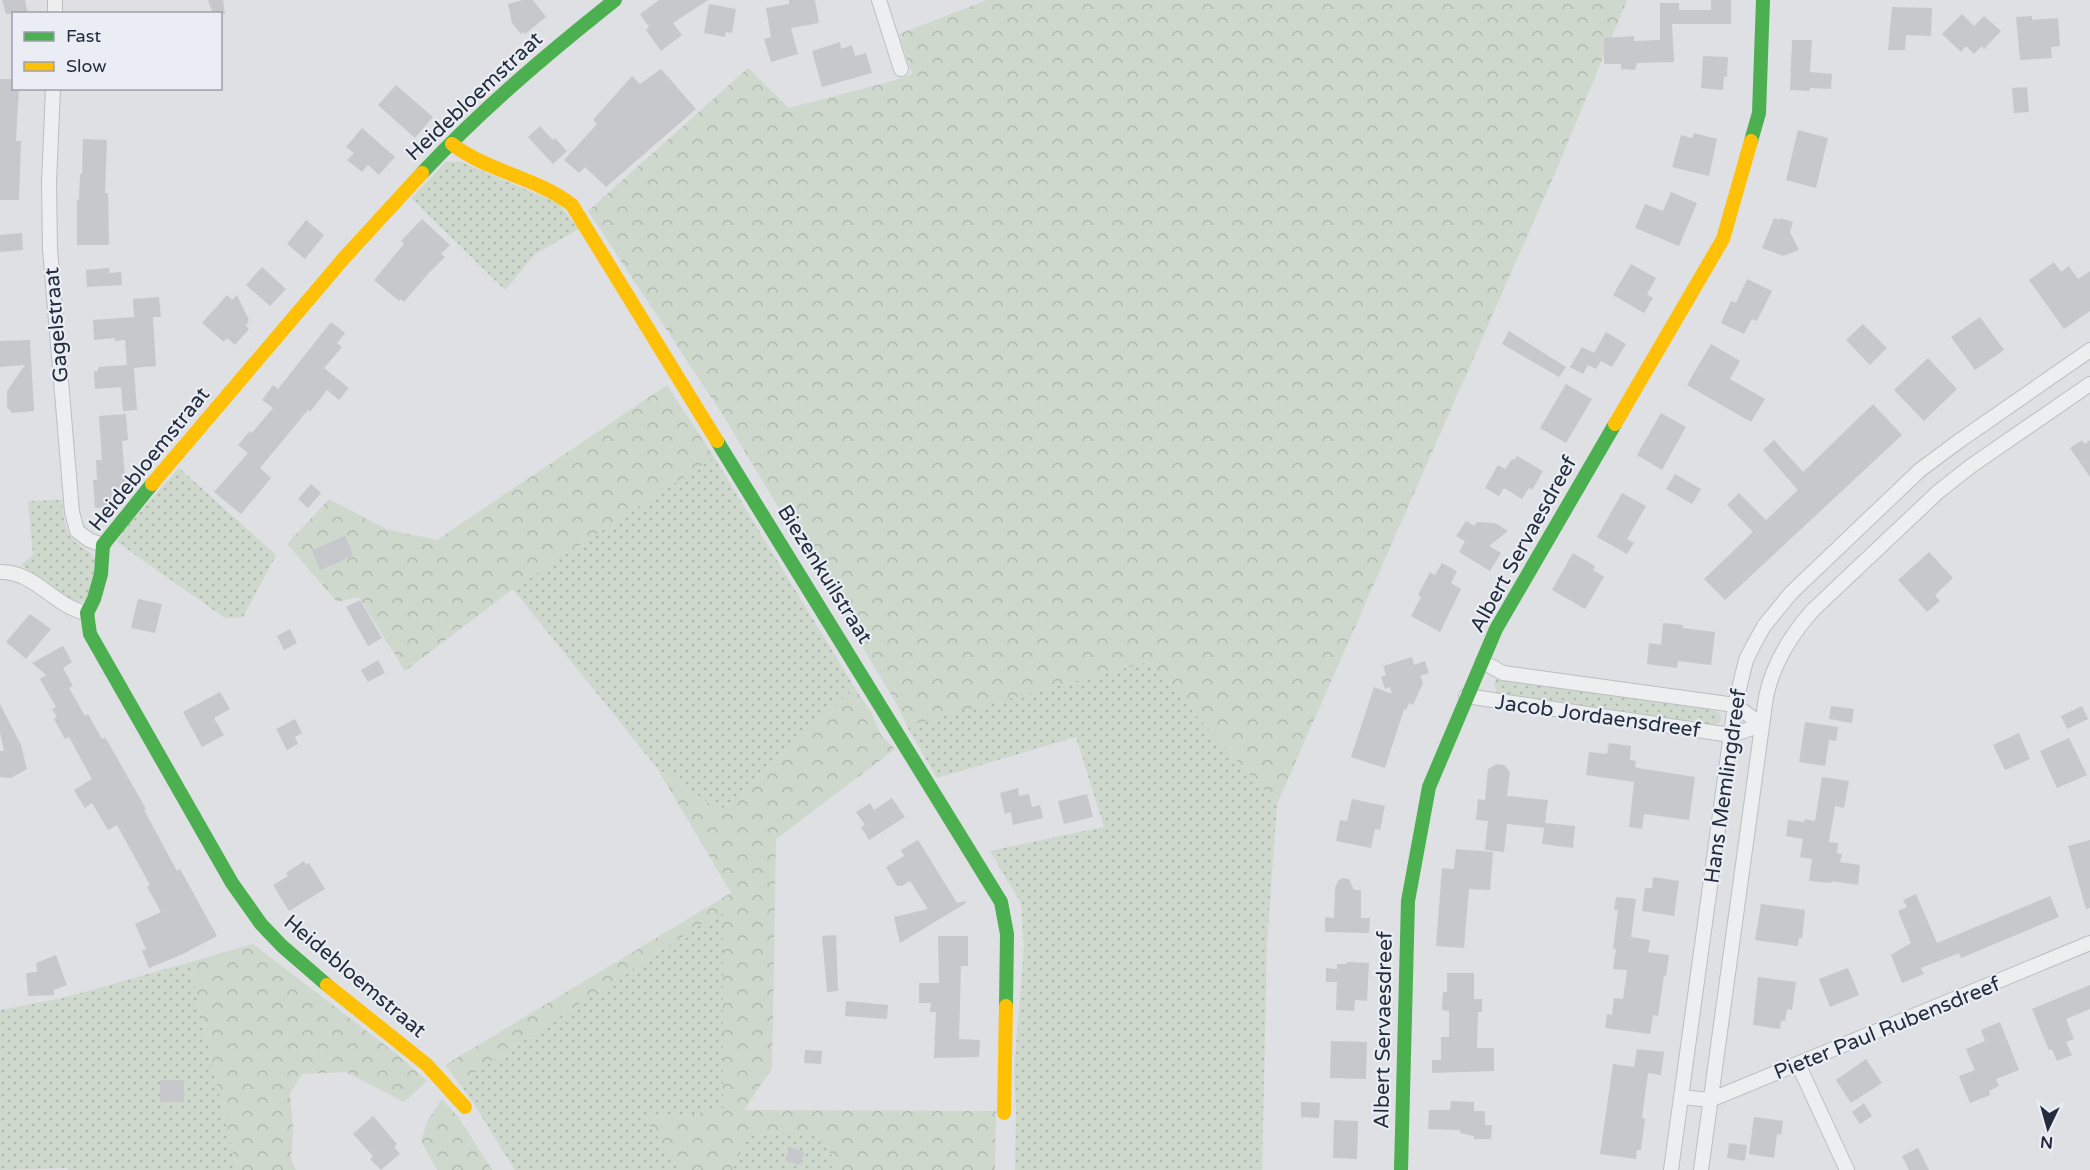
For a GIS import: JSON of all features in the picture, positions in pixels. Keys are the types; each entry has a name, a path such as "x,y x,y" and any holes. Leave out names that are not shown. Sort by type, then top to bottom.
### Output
{"street":[{"name":"Heidebloemstraat","path":"465,1107 428,1065 316,976 282,946 249,908 231,883 90,634 87,613 94,599 101,574 103,545 344,258 510,86 615,0"},
{"path":"879,0 901,69"},
{"name":"Albert Servaesdreef","path":"1401,1170 1408,901 1430,787 1496,629 1723,238 1759,113 1763,0"},
{"name":"Gagelstraat","path":"53,90 49,183 50,249 72,512 77,531 89,540 103,545"},
{"name":"Biezenkuilstraat","path":"452,144 478,163 556,193 572,205 1001,902 1006,934 1004,1113"},
{"name":"Hans Memlingdreef","path":"1701,1170 1762,725 1770,679 1780,654 1795,630 1929,481 1959,441 2090,350"},
{"name":"Hans Memlingdreef","path":"1671,1170 1735,705 1746,660 1764,626 1791,593 1929,481 1971,466 2090,384"},
{"path":"0,572 9,572 27,578 66,607 87,613"},
{"name":"Jacob Jordaensdreef","path":"1484,662 1503,673 1735,705 1762,725"},
{"name":"Jacob Jordaensdreef","path":"1467,696 1731,735 1762,725"},
{"name":"Pieter Paul Rubensdreef","path":"1681,1097 1710,1100 2090,943"},
{"path":"1797,1064 1847,1170"}],"green space":[{"path":"987,0 1627,0 1555,173 1277,804 1148,662 907,726 896,703 724,417 588,211 748,68 789,108 896,80 912,74 899,34"},
{"path":"459,161 558,203 579,229 535,254 505,290 411,198 446,162"},
{"path":"667,385 714,457 513,589 405,671 359,597 337,602 287,544 329,499 386,529 437,540"},
{"path":"714,457 855,688 720,811 657,768 513,589"},
{"path":"179,468 276,555 243,617 225,618 117,542 123,531"},
{"path":"62,500 68,533 97,562 87,600 76,603 47,587 36,575 21,565 33,555 28,501"},
{"path":"1148,662 1277,804 1267,942 1262,1170 1015,1170 1014,1071 1024,947 1021,903 990,851 1104,827 1076,737 937,778 906,725"},
{"path":"1501,678 1713,708 1720,714 1721,719 1713,726 1497,694 1494,682"},
{"path":"855,688 872,714 881,735 895,749 776,839 772,1068 744,1110 996,1111 995,1170 831,1170 834,1158 819,1137 789,1131 749,1136 732,1170 677,1170 675,1161 645,1119 723,1110 723,910 459,1083 445,1065 731,893 657,768 720,811"},
{"path":"723,910 723,1111 645,1119 675,1161 677,1170 515,1170 459,1083"},
{"path":"253,944 398,1055 427,1081 404,1102 346,1072 302,1074 290,1093 293,1129 291,1159 296,1170 237,1170 194,985 191,962"},
{"path":"191,962 194,985 237,1170 68,1170 67,1168 0,1170 0,1010 63,998"},
{"path":"442,1099 459,1118 492,1170 437,1170 421,1141 428,1120"},
{"path":"789,1131 819,1136 834,1159 831,1170 732,1170 749,1136"}],"building":[{"path":"2,0 25,0 28,12 6,14"},
{"path":"208,0 223,0 225,14 212,12"},
{"path":"533,0 546,17 525,34 524,32 521,34 512,23 508,4"},
{"path":"659,0 708,0 673,23 682,35 661,51 646,30 649,27 640,14"},
{"path":"789,0 815,0 819,23 791,28 798,54 771,62 764,39 771,37 766,8 789,4"},
{"path":"1711,0 1731,0 1731,24 1672,24 1674,62 1637,63 1635,70 1621,69 1621,64 1604,64 1604,38 1634,36 1634,41 1660,40 1660,3 1679,3 1679,10 1711,10"},
{"path":"709,4 736,9 732,33 726,32 725,37 704,33"},
{"path":"1892,7 1932,8 1931,36 1906,35 1905,50 1888,50"},
{"path":"1962,14 1974,26 1984,16 2001,31 1984,49 1982,46 1974,54 1966,46 1961,52 1942,34"},
{"path":"2032,16 2032,20 2058,18 2060,46 2051,47 2052,58 2020,60 2016,17"},
{"path":"1792,40 1812,40 1810,72 1832,74 1831,89 1790,90"},
{"path":"840,42 841,49 852,45 855,56 866,53 872,73 822,87 812,51"},
{"path":"1703,56 1728,57 1727,77 1724,76 1723,90 1701,88"},
{"path":"661,69 696,109 606,187 585,167 579,173 564,160 597,124 593,120 632,76 640,84"},
{"path":"0,79 12,79 12,90 19,90 16,141 21,141 19,200 0,200"},
{"path":"396,85 433,117 415,138 378,105"},
{"path":"2027,87 2029,112 2014,113 2012,88"},
{"path":"540,126 567,151 553,164 528,137"},
{"path":"362,128 395,157 379,175 368,165 362,172 347,160 354,153 346,147"},
{"path":"1798,130 1828,138 1816,188 1786,180"},
{"path":"1694,133 1717,139 1709,176 1672,167 1681,135 1692,138"},
{"path":"83,139 107,140 105,193 108,193 109,244 107,245 77,245 77,200 79,200 80,174 82,174"},
{"path":"1671,192 1697,203 1679,246 1635,228 1645,204 1663,211"},
{"path":"1774,218 1793,222 1790,232 1799,250 1783,256 1762,248"},
{"path":"422,219 450,245 441,254 445,257 404,302 401,299 399,301 374,280 404,244 401,241"},
{"path":"306,220 324,235 305,259 287,244"},
{"path":"22,233 23,250 0,252 0,235"},
{"path":"2054,262 2061,272 2069,266 2078,279 2090,271 2090,311 2064,329 2029,280"},
{"path":"1631,264 1656,278 1647,294 1653,298 1644,313 1613,295"},
{"path":"262,267 286,289 270,306 246,285"},
{"path":"109,268 109,273 121,272 122,285 87,287 86,270"},
{"path":"1747,279 1772,291 1757,321 1752,319 1744,334 1721,323 1731,301 1736,303"},
{"path":"227,295 232,300 237,295 249,320 246,326 249,329 235,345 227,338 224,342 202,323"},
{"path":"159,297 161,317 153,317 156,366 134,368 137,410 123,411 121,387 95,389 94,371 98,371 98,367 127,365 125,340 115,341 115,338 94,340 93,320 134,317 133,299"},
{"path":"1980,317 2004,350 1975,370 1951,337"},
{"path":"331,322 345,333 337,343 342,347 324,368 349,388 339,400 327,390 310,412 308,410 260,468 271,478 241,514 214,492 248,453 238,445 250,431 252,433 273,408 262,400 273,385 278,389"},
{"path":"1863,324 1887,348 1870,365 1846,340"},
{"path":"1509,331 1566,367 1559,377 1502,344"},
{"path":"1606,332 1626,344 1612,367 1601,361 1596,369 1588,365 1583,374 1570,367 1582,347 1594,353"},
{"path":"30,340 34,411 12,413 7,407 7,391 25,365 0,367 0,341"},
{"path":"1711,344 1740,361 1730,379 1765,399 1751,422 1687,385"},
{"path":"1928,358 1957,389 1924,421 1894,390"},
{"path":"1566,384 1592,399 1566,443 1540,428"},
{"path":"1873,404 1902,435 1725,600 1704,579 1753,532 1727,505 1739,493 1766,520 1798,490 1763,450 1774,440 1803,472"},
{"path":"1661,413 1686,427 1662,470 1637,455"},
{"path":"126,414 128,440 122,441 126,489 112,490 114,507 95,508 93,480 97,480 96,460 102,460 99,416"},
{"path":"2082,440 2085,444 2090,440 2090,477 2070,448"},
{"path":"1517,456 1543,471 1532,490 1529,488 1522,499 1504,488 1499,496 1485,488 1498,465 1505,469"},
{"path":"1675,474 1701,489 1692,504 1666,489"},
{"path":"311,484 321,493 308,508 298,499"},
{"path":"1622,493 1646,506 1627,539 1634,543 1627,554 1597,537"},
{"path":"1466,521 1474,526 1477,522 1495,523 1508,531 1489,546 1501,553 1490,571 1459,552 1465,541 1456,536"},
{"path":"345,536 353,556 320,570 312,550"},
{"path":"1929,552 1953,578 1935,595 1940,601 1927,612 1898,580"},
{"path":"1573,553 1595,566 1593,570 1604,577 1585,609 1552,590"},
{"path":"1442,563 1457,571 1451,583 1461,589 1440,632 1411,616 1421,597 1418,595 1430,572 1435,575"},
{"path":"138,599 162,604 155,633 131,628"},
{"path":"360,600 382,638 368,646 346,607"},
{"path":"30,614 51,629 26,659 6,642"},
{"path":"1663,623 1715,632 1711,665 1678,661 1677,668 1647,664 1649,643 1661,645"},
{"path":"290,629 297,643 284,650 277,636"},
{"path":"63,646 72,662 63,668 73,686 69,688 85,716 88,714 102,739 105,737 146,809 144,810 177,871 180,869 217,936 183,954 149,968 142,951 146,949 135,924 161,912 147,887 150,885 117,825 108,830 92,803 85,808 74,790 92,779 69,737 65,739 54,719 57,717 52,709 56,707 40,679 46,675 32,663"},
{"path":"1412,657 1414,665 1425,661 1429,673 1420,676 1423,683 1413,705 1409,703 1406,710 1404,709 1385,768 1351,757 1374,687 1392,694 1390,687 1385,689 1381,677 1386,675 1383,666"},
{"path":"378,660 385,673 368,682 361,670"},
{"path":"220,692 230,709 214,718 224,735 202,747 183,712"},
{"path":"0,704 21,745 27,769 11,778 0,777 0,751 4,751 0,732"},
{"path":"1831,706 1854,709 1852,723 1829,719"},
{"path":"2082,706 2088,719 2067,729 2061,716"},
{"path":"295,719 302,733 295,737 298,744 287,750 276,729"},
{"path":"1805,722 1838,727 1836,741 1829,740 1825,766 1799,762"},
{"path":"2019,733 2030,759 2005,770 1993,745"},
{"path":"2069,738 2087,775 2057,788 2040,751"},
{"path":"1609,743 1631,746 1630,760 1636,761 1635,767 1695,777 1689,820 1644,814 1642,829 1629,827 1634,782 1586,775 1589,752 1607,754"},
{"path":"1497,764 1504,765 1510,772 1507,796 1548,800 1545,823 1575,826 1573,848 1542,844 1544,828 1507,824 1504,852 1485,850 1488,821 1476,820 1478,799 1485,800 1488,769"},
{"path":"1822,777 1849,781 1844,808 1835,806 1829,842 1838,843 1837,853 1842,854 1840,862 1860,865 1858,885 1809,881 1812,859 1800,857 1803,839 1786,836 1788,820 1815,821"},
{"path":"1018,788 1019,796 1029,794 1032,807 1040,805 1043,818 1013,825 1011,812 1005,814 1000,793"},
{"path":"1087,794 1093,817 1064,824 1058,801"},
{"path":"892,798 905,817 869,840 861,827 865,825 856,812 870,803 874,810"},
{"path":"1352,799 1385,806 1380,830 1375,829 1371,848 1336,841 1340,820 1347,821"},
{"path":"918,840 957,903 965,901 966,903 900,943 894,917 928,909 910,881 897,886 886,867 904,856 901,850"},
{"path":"2090,840 2090,908 2086,909 2068,846"},
{"path":"1456,849 1493,852 1490,890 1469,889 1464,948 1436,946 1442,868 1454,869"},
{"path":"304,861 306,865 309,863 325,889 289,911 273,885 288,876 286,873"},
{"path":"1653,877 1679,881 1674,916 1642,911 1645,888 1652,888"},
{"path":"1342,878 1349,879 1354,890 1361,890 1361,918 1370,918 1369,933 1325,932 1325,917 1334,918 1335,888"},
{"path":"1916,894 1937,943 2050,896 2059,917 1961,958 1959,953 1921,968 1924,974 1902,983 1891,955 1911,943 1898,911 1907,907 1903,900"},
{"path":"1616,897 1636,899 1631,937 1650,940 1648,952 1669,955 1658,1016 1653,1015 1650,1034 1605,1028 1607,1014 1612,1015 1614,998 1623,999 1627,970 1613,969 1618,910 1614,910"},
{"path":"1761,904 1805,910 1802,938 1799,938 1798,946 1755,940"},
{"path":"836,935 838,991 827,992 822,936"},
{"path":"938,936 968,936 968,966 961,966 959,1039 980,1040 979,1057 934,1058 936,1012 930,1012 931,1003 919,1003 919,983 939,983"},
{"path":"56,955 67,985 54,990 54,995 28,996 26,973 37,972 36,963"},
{"path":"1369,963 1367,1001 1355,1000 1354,1011 1336,1010 1337,982 1326,982 1326,968 1337,969 1337,964"},
{"path":"1848,968 1859,995 1830,1007 1819,979"},
{"path":"1447,973 1474,973 1474,999 1482,999 1482,1012 1478,1012 1477,1048 1494,1048 1494,1071 1432,1073 1432,1060 1441,1060 1441,1037 1449,1037 1449,1011 1442,1010 1443,992 1447,992"},
{"path":"1758,977 1796,982 1792,1010 1787,1009 1785,1021 1781,1021 1780,1029 1753,1025"},
{"path":"2090,985 2090,1009 2066,1019 2074,1039 2066,1042 2072,1055 2057,1061 2052,1049 2049,1050 2032,1009"},
{"path":"846,1001 888,1005 887,1019 845,1016"},
{"path":"2000,1022 2019,1070 1996,1079 1999,1086 1989,1091 1990,1095 1970,1103 1959,1076 1975,1070 1966,1049 1985,1041 1981,1030"},
{"path":"1331,1041 1367,1042 1366,1079 1330,1078"},
{"path":"1637,1049 1664,1052 1661,1075 1648,1073 1642,1118 1645,1119 1641,1150 1637,1150 1636,1159 1600,1154 1613,1064 1634,1067"},
{"path":"805,1050 822,1051 821,1064 804,1063"},
{"path":"1866,1059 1882,1083 1851,1103 1836,1080"},
{"path":"160,1080 184,1080 184,1102 160,1102"},
{"path":"1451,1101 1474,1102 1474,1111 1485,1111 1485,1125 1492,1125 1491,1139 1474,1139 1474,1136 1460,1133 1460,1130 1428,1129 1429,1110 1450,1110"},
{"path":"1301,1102 1320,1103 1319,1118 1301,1117"},
{"path":"1864,1103 1872,1116 1860,1124 1852,1112"},
{"path":"373,1116 397,1144 394,1147 400,1154 381,1170 370,1159 373,1156 353,1134"},
{"path":"1754,1117 1783,1121 1781,1135 1777,1134 1774,1158 1749,1154"},
{"path":"1334,1120 1358,1121 1357,1159 1333,1158"},
{"path":"1729,1143 1747,1145 1745,1161 1727,1158"},
{"path":"790,1147 804,1152 800,1165 785,1160"},
{"path":"1918,1148 1929,1170 1909,1170 1902,1156"}],"traffic: fast":[{"path":"422,173 516,83 615,0"},
{"path":"1751,141 1759,113 1763,0"},
{"path":"1401,1170 1408,901 1429,787 1496,629 1615,424"},
{"path":"717,441 1001,902 1007,934 1006,1006"},
{"path":"152,484 103,545 101,574 94,599 87,613 90,634 232,883 261,924 282,946 327,985"}],"traffic: slow":[{"path":"1615,424 1723,239 1751,141"},
{"path":"452,144 466,154 558,195 572,205 717,441"},
{"path":"152,484 344,258 422,173"},
{"path":"327,985 427,1065 465,1107"},
{"path":"1004,1113 1006,1006"}]}
